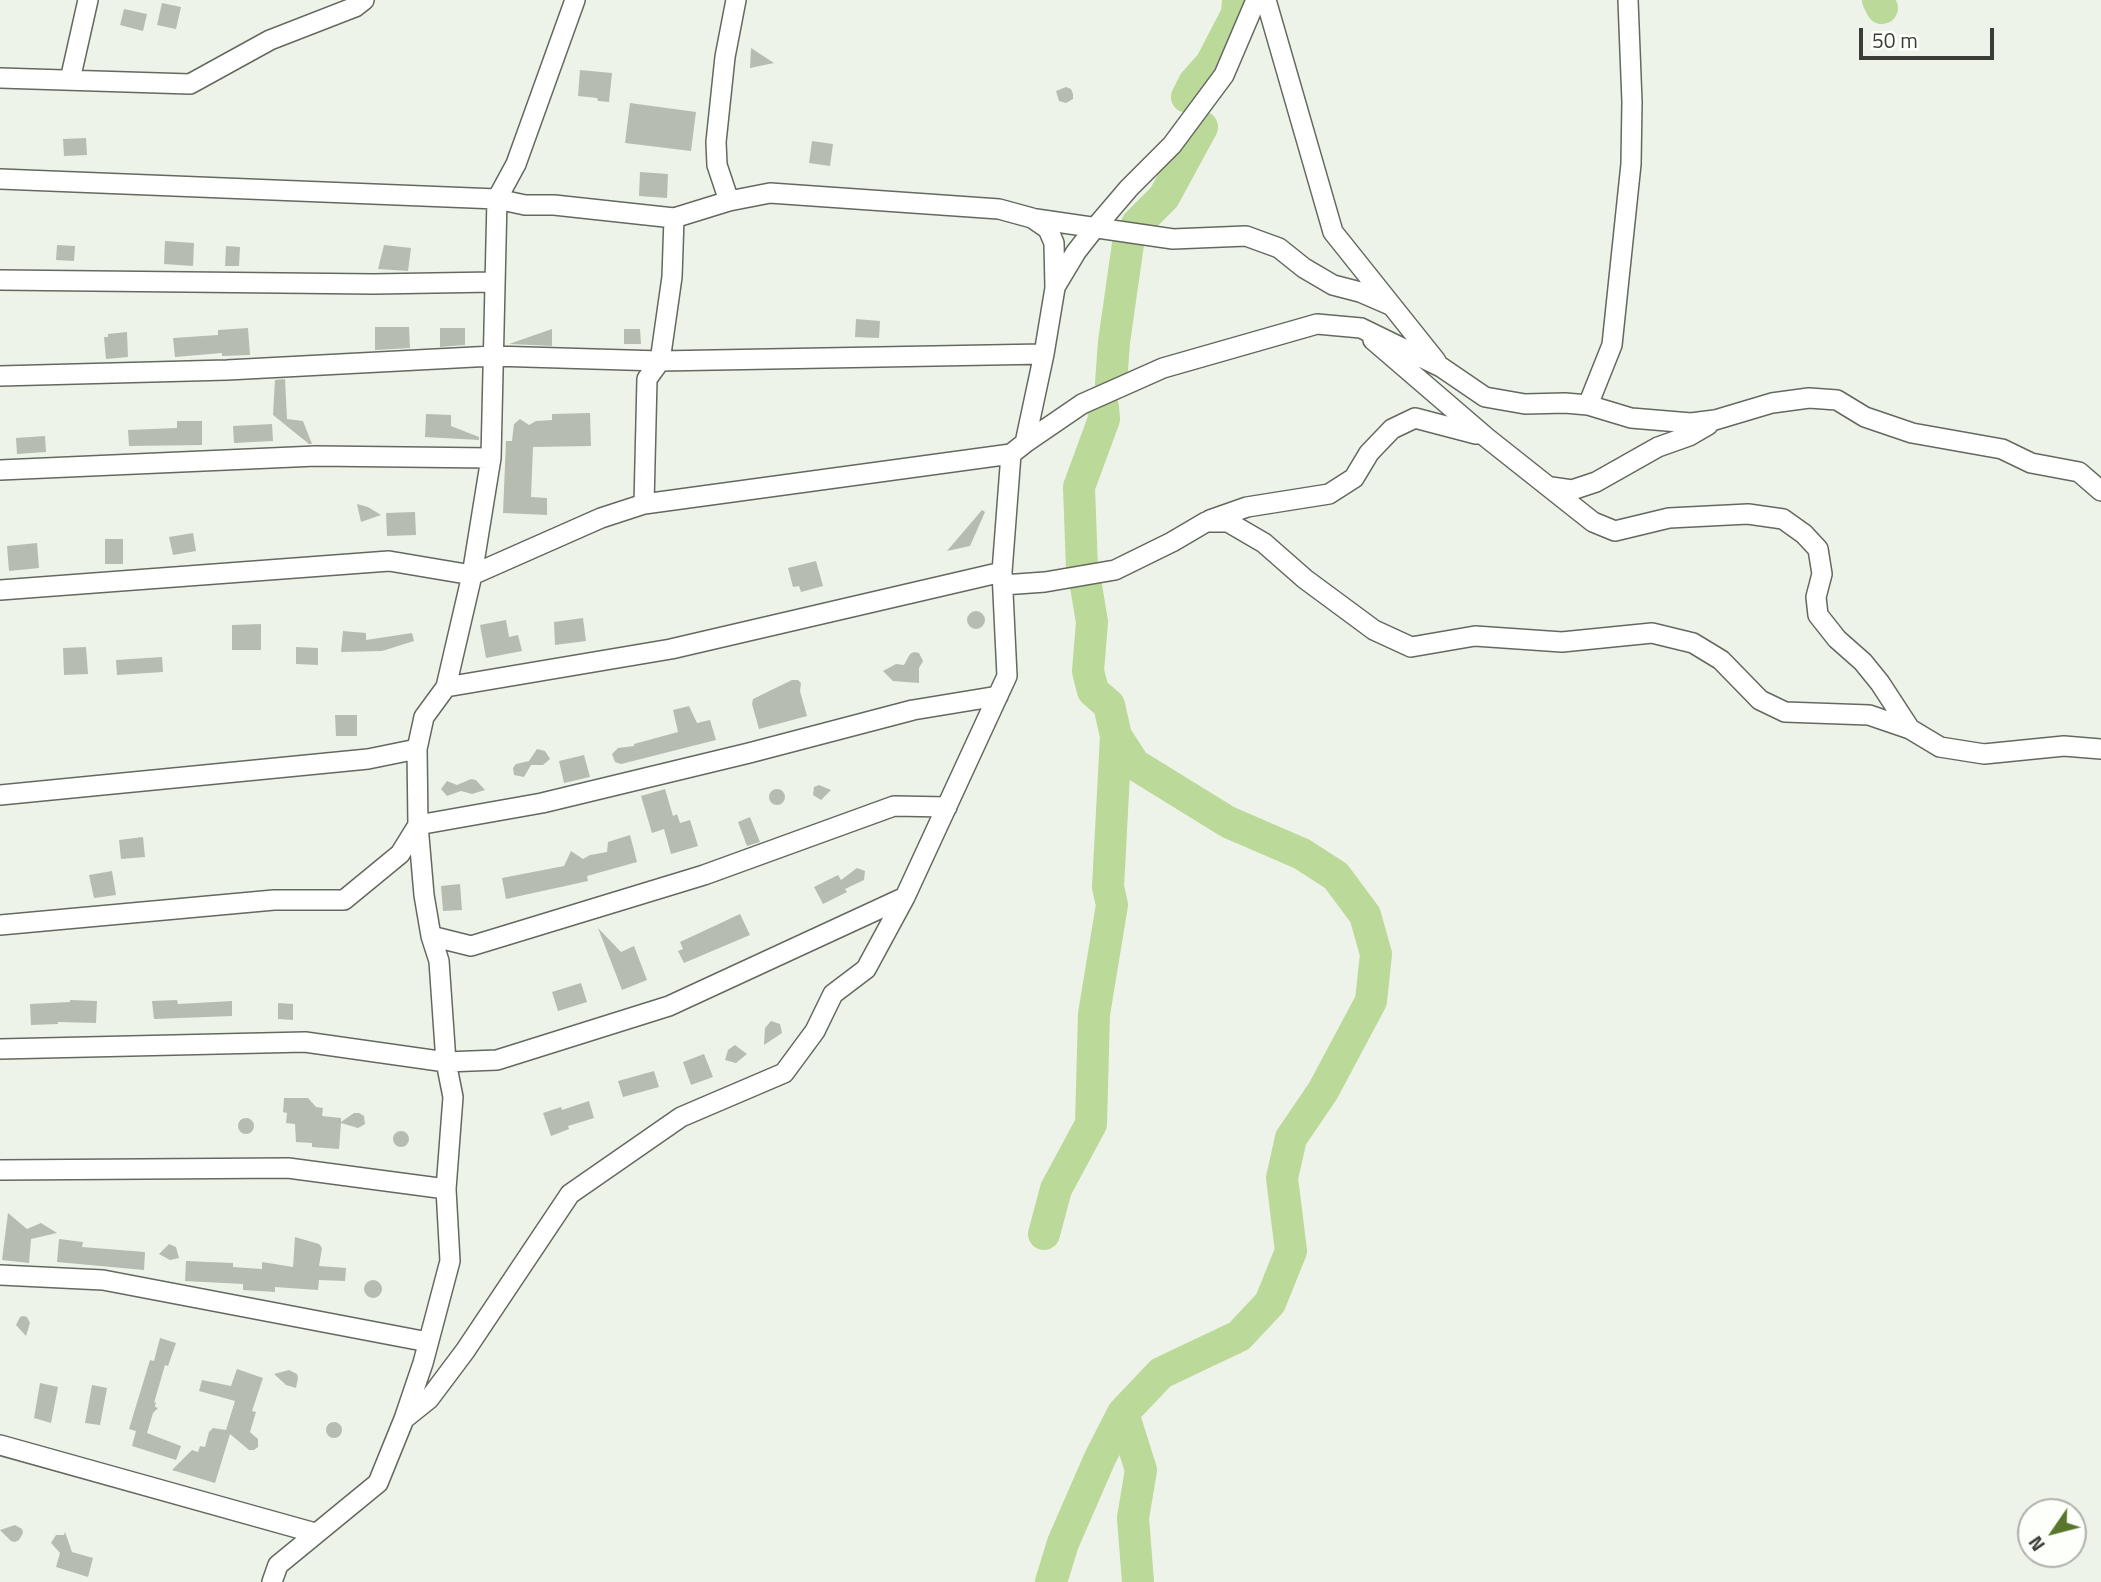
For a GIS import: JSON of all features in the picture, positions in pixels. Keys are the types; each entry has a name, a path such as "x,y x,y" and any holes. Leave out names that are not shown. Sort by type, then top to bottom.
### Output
{"street":[{"path":"70,80 88,0"},
{"path":"0,78 190,84 270,40 355,7 364,0"},
{"path":"272,1582 278,1565 378,1483 404,1419 450,1261 446,1189 453,1097 446,1062 439,961 431,936 424,895 418,825 417,749 424,717 446,687 472,575 491,458 497,200 516,164 575,0"},
{"path":"729,201 718,165 716,142 725,57 736,0"},
{"path":"1055,288 1076,252 1094,229 1171,145 1224,75 1256,0"},
{"path":"1266,0 1333,232 1441,367"},
{"path":"1588,405 1612,345 1631,164 1632,102 1628,0"},
{"path":"0,179 497,200 525,205 554,205 674,218 729,201 770,194 999,209 1094,229 1172,239 1246,236 1279,248 1304,268 1333,285 1360,292 1391,306"},
{"path":"644,504 647,379 660,361 673,277 674,218"},
{"path":"404,1419 429,1399 451,1370 570,1194 681,1117 784,1073 815,1031 833,994 866,969 905,897 1007,676 1002,578 1018,448 1044,354 1055,288 1054,243 1048,229 1032,218"},
{"path":"0,280 374,284 494,282"},
{"path":"0,590 389,561 472,575 601,518 644,504 1018,448 1082,404 1163,368 1317,324 1361,328 1441,367 1485,397 1525,404 1588,405 1631,418 1691,423 1715,421"},
{"path":"1361,328 1391,357 1487,438 1593,522 1615,531 1669,518 1748,514 1783,519 1804,534 1818,549 1822,574 1816,597 1818,615 1837,639 1863,662 1880,683 1910,729"},
{"path":"0,376 227,370 493,356 660,361 1044,354"},
{"path":"1549,486 1572,490 1596,482 1658,447 1689,436 1715,421 1772,403 1810,398 1837,400 1865,417 1912,433 2002,449 2031,463 2078,472 2101,491"},
{"path":"446,687 671,649 1002,578 1045,582 1115,570 1206,522 1247,507 1329,494 1354,478 1369,453 1392,429 1415,418 1487,438"},
{"path":"0,470 316,456 491,458"},
{"path":"1206,522 1228,522 1264,543 1305,579 1374,630 1411,647 1475,636 1562,642 1652,633 1693,643 1721,660 1760,700 1785,712 1869,715 1910,729 1940,747 1984,754 2064,746 2101,750"},
{"path":"0,925 274,900 344,900 400,854 418,825 542,803 913,710 998,696"},
{"path":"0,795 368,759 417,749"},
{"path":"431,936 471,946 705,875 894,806 947,807"},
{"path":"0,1049 304,1042 446,1062 497,1060 669,1006 905,897"},
{"path":"0,1170 288,1168 446,1189"},
{"path":"0,1275 103,1280 428,1342"},
{"path":"0,1445 315,1533"}],"building":[{"path":"162,3 181,7 176,29 157,25"},
{"path":"124,9 147,14 143,31 120,25"},
{"path":"751,48 774,63 750,68"},
{"path":"580,70 612,73 609,102 578,96"},
{"path":"1066,87 1071,89 1073,99 1066,103 1059,101 1056,91"},
{"path":"630,103 696,112 691,151 625,143"},
{"path":"86,138 87,155 64,156 63,139"},
{"path":"812,141 833,144 830,166 809,163"},
{"path":"640,172 668,174 667,198 639,196"},
{"path":"165,241 194,243 193,266 164,264"},
{"path":"57,245 75,246 74,261 56,260"},
{"path":"384,245 411,248 408,271 378,269"},
{"path":"226,246 240,247 239,266 225,266"},
{"path":"856,319 880,321 879,338 855,337"},
{"path":"375,327 409,327 410,348 375,350"},
{"path":"248,328 250,355 222,356 222,353 175,357 173,338 218,335 218,330"},
{"path":"440,328 465,328 465,345 440,347"},
{"path":"552,329 552,346 509,344"},
{"path":"624,329 640,329 641,344 624,344"},
{"path":"127,332 128,357 106,359 104,337"},
{"path":"285,379 287,419 303,421 312,444 273,415 275,380"},
{"path":"590,413 591,446 533,447 531,497 547,498 547,515 503,513 506,441 512,441 514,424 520,419 529,425 536,421 552,420 552,414"},
{"path":"426,414 451,415 451,426 479,437 479,440 425,437"},
{"path":"177,421 202,421 202,445 129,446 128,430 177,428"},
{"path":"272,424 273,441 234,443 233,426"},
{"path":"45,436 46,452 17,454 16,438"},
{"path":"357,504 368,507 381,515 361,522"},
{"path":"982,510 985,512 970,546 947,551"},
{"path":"415,512 416,535 387,536 386,513"},
{"path":"193,533 196,551 173,555 169,537"},
{"path":"105,539 123,539 123,564 105,564"},
{"path":"37,543 39,568 9,571 7,546"},
{"path":"816,561 823,586 801,592 799,586 793,587 788,568"},
{"path":"976,611 982,614 985,620 982,626 976,629 970,626 967,620 970,614"},
{"path":"583,618 586,641 555,645 554,622"},
{"path":"506,620 509,637 518,635 522,651 486,658 480,625"},
{"path":"261,624 261,650 232,650 232,625"},
{"path":"343,631 366,633 366,640 412,633 414,641 382,651 341,652"},
{"path":"86,647 88,674 64,675 63,648"},
{"path":"296,647 318,648 318,665 296,664"},
{"path":"914,652 919,653 923,661 919,668 919,683 893,681 883,671 896,664 904,665"},
{"path":"162,657 163,672 117,675 116,660"},
{"path":"792,680 801,683 800,691 807,716 759,729 753,699"},
{"path":"689,706 697,723 710,720 716,740 621,764 615,762 612,754 618,748 634,746 678,732 673,710"},
{"path":"335,715 357,715 357,736 336,736"},
{"path":"537,749 545,751 550,759 543,765 531,765 524,777 514,775 513,768 516,764 529,761"},
{"path":"584,755 590,777 564,783 559,761"},
{"path":"471,779 476,780 485,790 472,794 461,791 447,796 441,789 447,781 457,785"},
{"path":"819,785 831,790 821,800 813,795 814,787"},
{"path":"665,789 673,816 677,814 680,823 690,820 698,846 671,854 664,829 652,833 641,796"},
{"path":"774,789 780,789 785,797 783,803 774,805 769,800 769,794"},
{"path":"750,817 760,842 747,846 738,822"},
{"path":"630,835 637,862 587,876 588,881 506,899 502,878 564,866 571,851 583,859 607,852 608,842"},
{"path":"143,837 145,857 121,859 119,840"},
{"path":"857,868 865,871 864,880 823,904 814,887 838,875 841,880"},
{"path":"112,871 116,895 94,898 89,875"},
{"path":"460,884 462,910 443,911 441,886"},
{"path":"740,914 750,935 684,963 678,951 683,949 680,942"},
{"path":"598,928 621,952 634,946 647,980 622,990"},
{"path":"581,983 587,1002 558,1011 552,992"},
{"path":"70,1000 97,1001 96,1023 58,1022 31,1025 30,1004"},
{"path":"177,1000 178,1004 232,1001 232,1016 154,1019 152,1001"},
{"path":"278,1003 293,1004 293,1020 278,1019"},
{"path":"771,1021 780,1024 782,1033 764,1045 765,1028"},
{"path":"735,1045 747,1054 736,1063 725,1060 728,1050"},
{"path":"704,1054 713,1077 691,1085 683,1062"},
{"path":"654,1071 659,1087 623,1097 618,1081"},
{"path":"284,1098 308,1098 316,1107 323,1108 322,1116 341,1118 341,1122 354,1113 359,1113 364,1116 365,1124 358,1128 341,1123 339,1149 312,1147 312,1143 296,1142 295,1124 286,1123 287,1113 283,1112"},
{"path":"589,1101 594,1118 568,1126 569,1129 551,1136 543,1113"},
{"path":"246,1118 252,1120 252,1132 246,1134 240,1132 238,1126 240,1120"},
{"path":"401,1131 409,1139 401,1147 393,1139"},
{"path":"8,1213 27,1229 41,1223 57,1233 31,1239 29,1263 2,1260"},
{"path":"295,1237 319,1244 322,1248 319,1266 346,1268 345,1281 319,1280 318,1290 275,1287 275,1292 243,1290 243,1284 185,1281 186,1261 233,1263 233,1267 262,1269 262,1262 293,1267"},
{"path":"59,1239 83,1242 82,1247 145,1252 144,1270 57,1262"},
{"path":"169,1244 176,1247 179,1258 170,1260 159,1254"},
{"path":"373,1280 379,1283 382,1289 379,1295 373,1298 367,1295 364,1289 367,1283"},
{"path":"23,1316 27,1317 30,1323 26,1336 16,1325"},
{"path":"160,1338 176,1343 168,1366 165,1365 154,1403 156,1402 155,1407 158,1408 153,1413 147,1433 181,1446 176,1460 132,1446 136,1431 129,1429 150,1360 154,1361"},
{"path":"237,1369 263,1378 252,1411 256,1412 250,1432 258,1439 258,1447 249,1450 230,1434 215,1483 172,1470 192,1450 198,1452 200,1446 205,1447 209,1432 213,1428 226,1430 235,1401 199,1391 202,1380 231,1386"},
{"path":"289,1370 297,1374 296,1388 286,1385 274,1374"},
{"path":"40,1383 58,1387 51,1423 34,1418"},
{"path":"92,1385 107,1388 100,1425 85,1423"},
{"path":"334,1422 342,1430 334,1438 326,1430"},
{"path":"15,1525 22,1529 23,1533 15,1542 0,1530"},
{"path":"65,1532 72,1552 93,1558 88,1577 56,1567 60,1553 51,1543 56,1535 64,1535"}],"waterway":[{"path":"1187,97 1194,83 1211,64 1237,14 1238,0"},
{"path":"1878,0 1882,8"},
{"path":"1137,224 1164,197 1202,127"},
{"path":"1111,383 1128,244"},
{"path":"1082,569 1079,487 1104,419 1103,407"},
{"path":"1051,1582 1063,1543 1123,1413 1161,1373 1239,1336 1270,1303 1291,1251 1282,1178 1291,1138 1323,1091 1371,1001 1376,954 1365,915 1336,876 1302,854 1228,822 1134,764 1116,736 1109,705 1093,691 1088,671 1092,622 1085,580"},
{"path":"1044,1234 1056,1189 1091,1124 1094,1014 1112,905 1108,887 1116,736"},
{"path":"1123,1413 1141,1470 1133,1518 1138,1582"}]}
